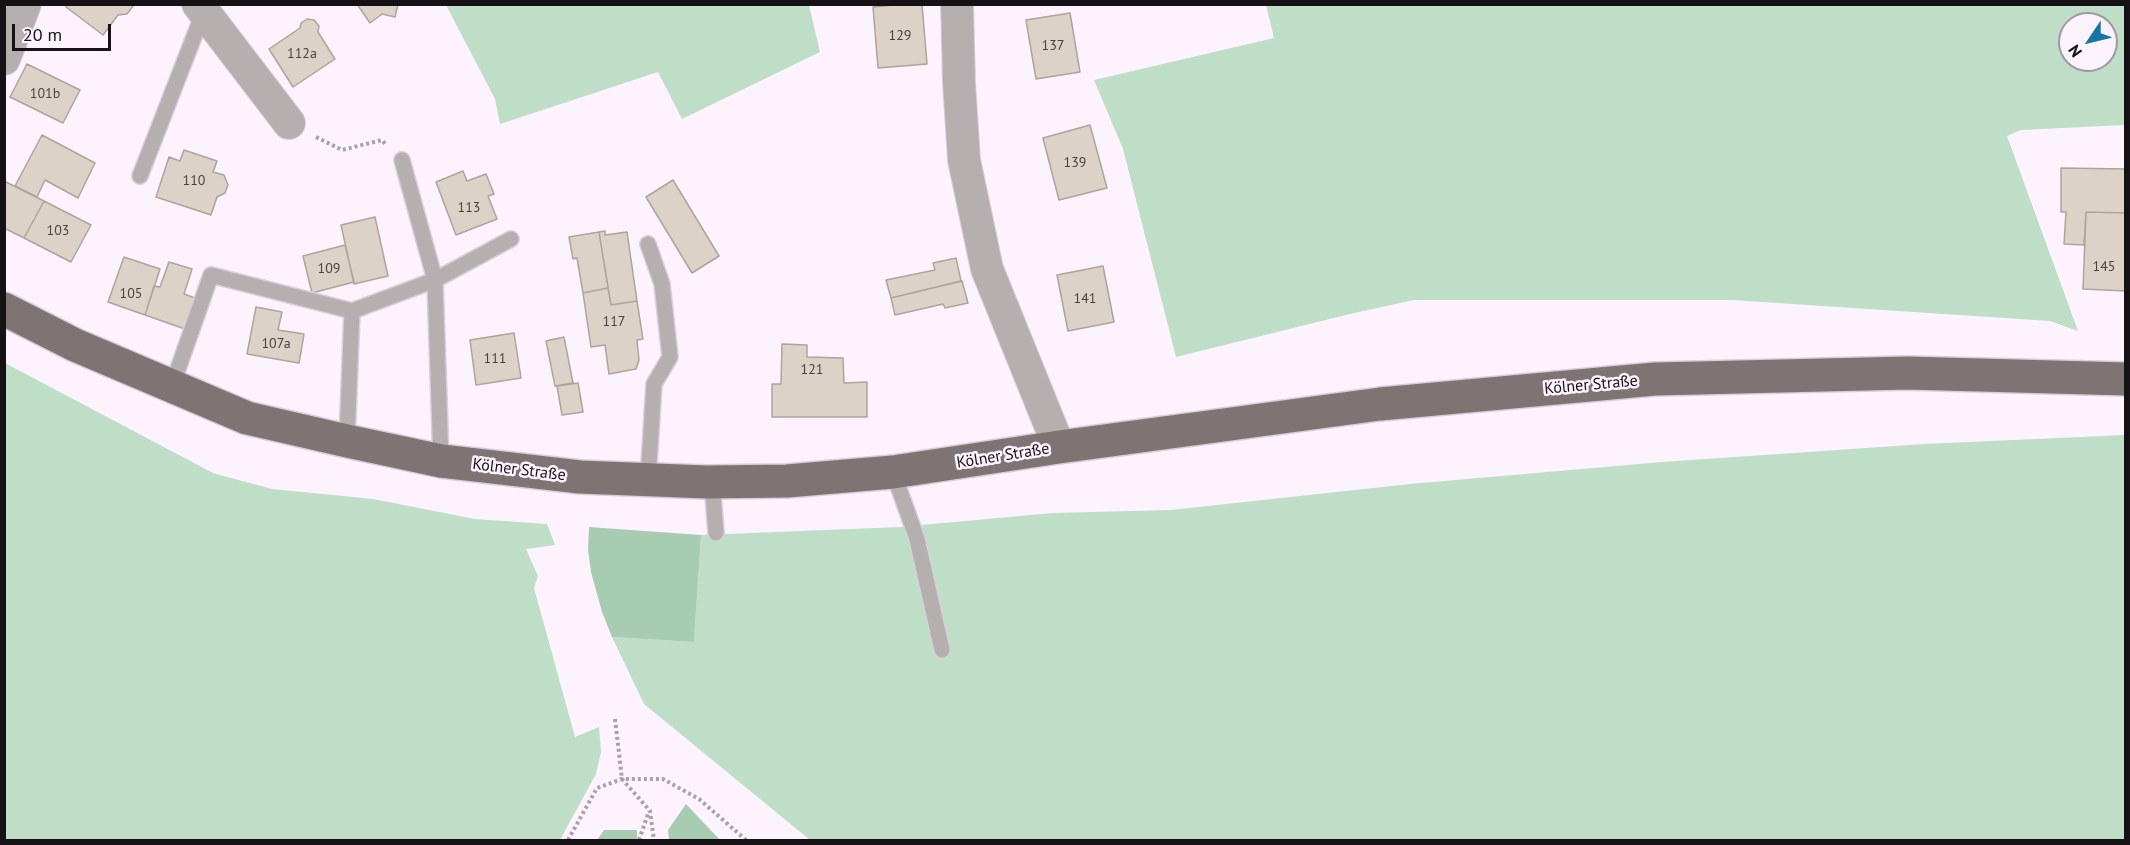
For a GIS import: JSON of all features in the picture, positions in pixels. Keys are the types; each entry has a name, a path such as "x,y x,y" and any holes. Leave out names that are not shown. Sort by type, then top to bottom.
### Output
{"main road":[{"name":"Kölner Straße","path":"4,309 75,345 247,418 441,460 580,477 648,480 787,481 893,472 1059,447 1380,404 1654,379 1907,374 2126,379"}],"street":[{"path":"4,59 26,4"},
{"name":"Kölner Straße","path":"957,4 964,160 987,269 1059,447"},
{"path":"201,8 290,123"}],"lane":[{"path":"140,176 201,8"},
{"path":"402,160 435,280 441,460"},
{"path":"172,386 211,275 352,311 435,280 511,239"},
{"path":"648,244 662,284 670,357 654,384 648,480"},
{"path":"347,441 352,311"},
{"path":"893,472 917,539 942,650"},
{"path":"712,482 716,532"}],"path":[{"path":"290,123 342,150 381,140 402,160"},
{"path":"615,719 622,779 650,811 654,840"},
{"path":"568,840 597,788 622,779 663,779 699,799 746,840"},
{"path":"639,840 650,811"}],"green space":[{"path":"446,5 809,5 820,52 682,119 658,72 500,124 495,99"},
{"path":"1266,5 2125,5 2125,125 2021,130 2007,136 2078,331 2050,321 1732,300 1414,300 1176,357 1123,149 1094,80 1274,38"},
{"path":"5,363 213,473 272,489 373,499 475,519 547,524 555,545 526,549 538,576 534,588 575,737 599,727 601,752 596,774 560,840 5,840"},
{"path":"2125,435 2125,840 810,840 644,704 612,637 694,642 701,535 900,527 1053,513 1171,510 1410,484 1662,462 1924,444"},
{"path":"589,527 701,535 694,642 612,637 602,612 591,572 588,550"},
{"path":"686,804 720,840 669,840 668,830"},
{"path":"604,830 637,830 637,840 597,840"}],"building":[{"path":"68,4 132,4 133,6 127,14 118,15 103,35 66,7"},
{"path":"357,4 398,4 395,17 382,14 370,23"},
{"path":"922,4 927,64 878,68 873,7"},
{"path":"1070,13 1080,72 1036,79 1026,20"},
{"path":"307,19 314,20 319,26 318,32 335,59 293,87 269,49 300,28 301,23"},
{"path":"27,64 80,90 63,123 10,97"},
{"path":"1090,125 1107,188 1059,200 1043,138"},
{"path":"42,135 95,163 78,198 45,180 37,197 15,186"},
{"path":"184,150 217,161 213,172 224,175 228,185 225,193 217,197 211,215 156,197 169,157 180,161"},
{"path":"2061,168 2126,169 2126,213 2086,212 2084,245 2064,244 2066,212 2061,212"},
{"path":"463,171 467,181 486,174 494,194 488,196 497,219 456,235 436,182"},
{"path":"673,180 719,256 692,273 646,197"},
{"path":"4,181 44,201 24,238 4,228"},
{"path":"44,201 91,225 71,262 24,238"},
{"path":"2086,212 2126,213 2126,291 2083,289"},
{"path":"375,217 388,276 354,284 341,225"},
{"path":"605,231 605,235 627,232 637,301 611,305 599,232"},
{"path":"599,232 608,288 583,293 577,258 573,259 569,237"},
{"path":"345,245 354,282 312,293 303,256"},
{"path":"124,257 160,269 145,315 108,302"},
{"path":"956,258 961,281 891,298 886,280 935,270 933,263"},
{"path":"169,262 192,269 184,294 195,298 185,329 145,315 154,286 160,287"},
{"path":"1103,266 1114,322 1068,331 1057,275"},
{"path":"962,281 968,303 945,308 943,304 895,315 891,298"},
{"path":"608,288 611,305 637,301 643,339 637,340 639,360 636,369 609,374 605,345 591,347 583,293"},
{"path":"256,307 282,312 278,330 304,334 299,363 247,354"},
{"path":"514,333 521,378 476,385 470,340"},
{"path":"564,337 573,383 555,386 546,341"},
{"path":"782,344 807,345 807,357 843,358 844,383 867,382 867,417 772,417 772,384 781,384"},
{"path":"578,383 583,412 562,415 557,386"}]}
